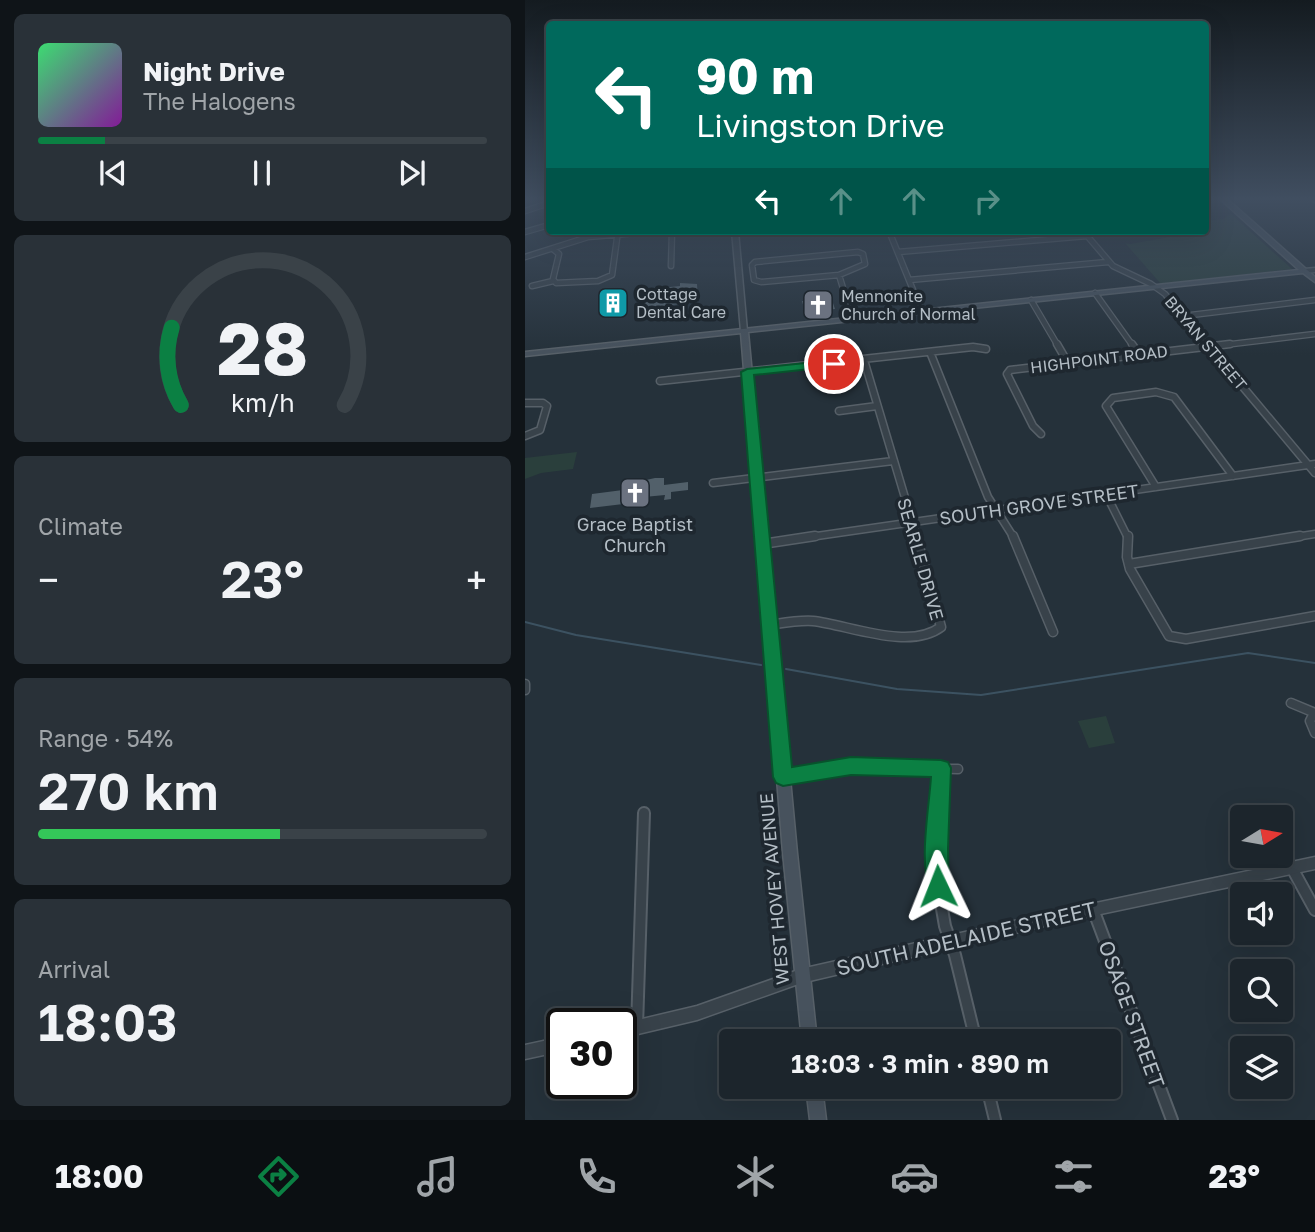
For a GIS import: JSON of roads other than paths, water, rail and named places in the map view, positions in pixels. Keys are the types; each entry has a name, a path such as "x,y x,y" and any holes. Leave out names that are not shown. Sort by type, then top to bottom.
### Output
{"main road":[{"path":"1281,250 1315,280"},
{"path":"525,354 1304,271"},
{"name":"WEST HOVEY AVENUE","path":"744,331 755,478 808,1029"},
{"path":"815,1099 818,1120"}],"street":[{"path":"525,257 549,250"},
{"path":"553,281 559,254 555,250"},
{"path":"532,286 553,281 566,284 598,281 611,276 615,250"},
{"path":"671,250 671,265"},
{"name":"WEST HOVEY AVENUE","path":"737,250 744,331"},
{"path":"915,250 898,252 922,312"},
{"name":"BRYAN STREET","path":"1099,250 1108,262 1121,271 1155,287 1311,464 1315,473"},
{"path":"858,252 863,254 866,262 864,265 839,275 761,282 754,280 752,265 760,261 858,252"},
{"path":"909,280 1108,262"},
{"path":"1304,271 1315,270"},
{"path":"839,275 849,308 856,319"},
{"path":"1095,293 1139,354"},
{"path":"1031,300 1068,363"},
{"path":"1183,316 1315,300"},
{"name":"HIGHPOINT ROAD","path":"1041,434 1033,426 1007,374 1009,371 1315,334"},
{"path":"660,380 930,352 986,349"},
{"path":"930,352 988,497 1010,528 1053,632"},
{"name":"SEARLE DRIVE","path":"769,625 811,621 912,638 925,637 938,631 941,622 864,360"},
{"path":"1156,487 1107,406 1108,401 1115,397 1156,392 1169,394 1180,403 1233,476"},
{"path":"525,404 543,403 547,406 543,427 539,432 525,436"},
{"path":"839,411 877,406"},
{"path":"713,483 893,461"},
{"name":"SOUTH GROVE STREET","path":"762,544 1311,464"},
{"path":"1106,494 1128,534 1129,564 1162,627 1173,638 1186,639 1315,616"},
{"path":"1129,564 1315,534"},
{"path":"525,684 525,690"},
{"path":"1291,703 1315,714 1310,721 1315,733"},
{"path":"783,777 851,766 958,769"},
{"path":"941,768 938,886 973,1029"},
{"path":"638,1027 644,813"},
{"name":"SOUTH ADELAIDE STREET","path":"1293,868 1315,863"},
{"path":"1292,868 1315,910"},
{"name":"SOUTH ADELAIDE STREET","path":"638,1027 697,1013 801,976 1093,909 1292,868"},
{"name":"OSAGE STREET","path":"1093,909 1172,1120"},
{"path":"525,1052 546,1047"},
{"path":"990,1099 995,1120"}],"waterway":[{"path":"525,622 576,635 761,665"},
{"path":"786,669 897,689 981,695 1248,653 1315,663"}],"place":[{"name":"Cottage Dental Care","path":"613,303"},
{"name":"Mennonite Church of Normal","path":"818,305"},
{"name":"Grace Baptist Church","path":"635,493"}]}
